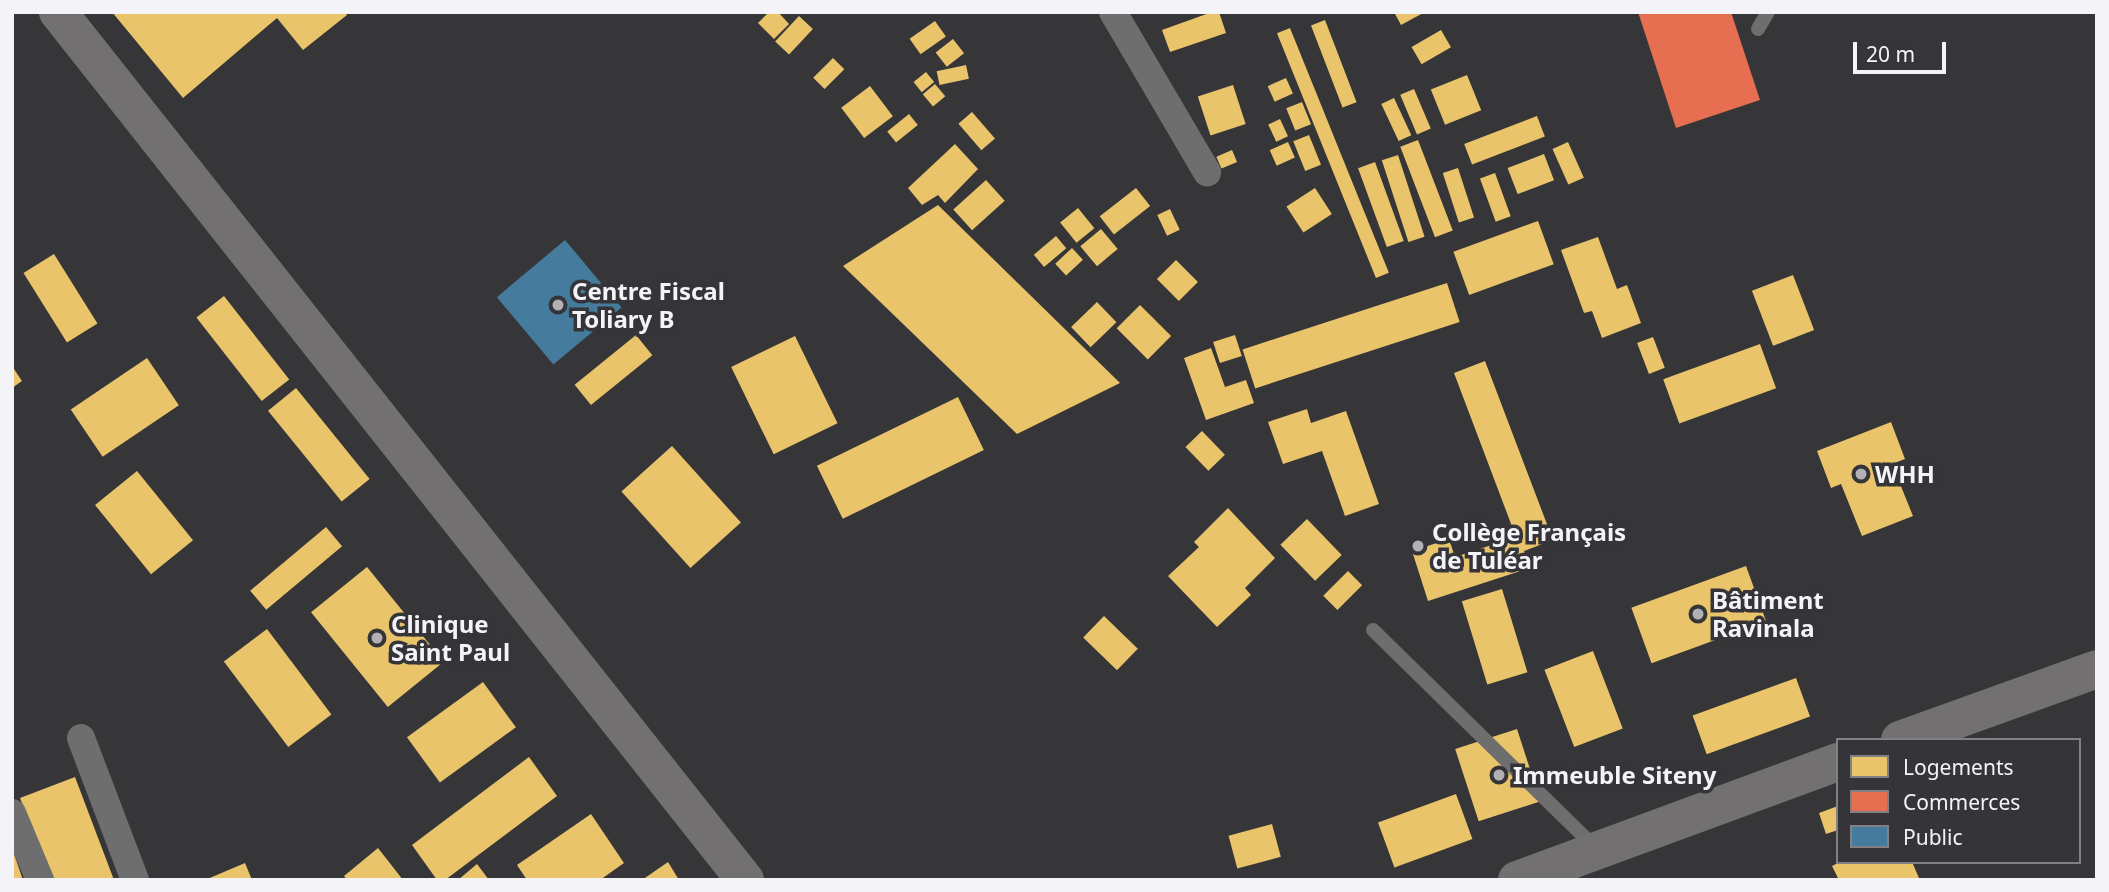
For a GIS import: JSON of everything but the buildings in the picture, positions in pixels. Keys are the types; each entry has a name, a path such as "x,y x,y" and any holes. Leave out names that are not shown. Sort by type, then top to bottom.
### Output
{"street":[{"path":"58,12 745,880"},
{"path":"1113,12 1207,172"},
{"path":"1906,738 2097,669"},
{"path":"81,738 135,880"},
{"path":"1517,880 1596,848 1836,763"},
{"path":"12,813 40,880"}],"lane":[{"path":"1758,29 1768,12"},
{"path":"1373,629 1596,848"}],"place":[{"name":"Centre Fiscal Toliary B","path":"558,305"},
{"name":"WHH","path":"1861,474"},
{"name":"Collège Français de Tuléar","path":"1418,546"},
{"name":"Bâtiment Ravinala","path":"1698,614"},
{"name":"Clinique Saint Paul","path":"377,638"},
{"name":"Immeuble Siteny","path":"1499,775"}]}
